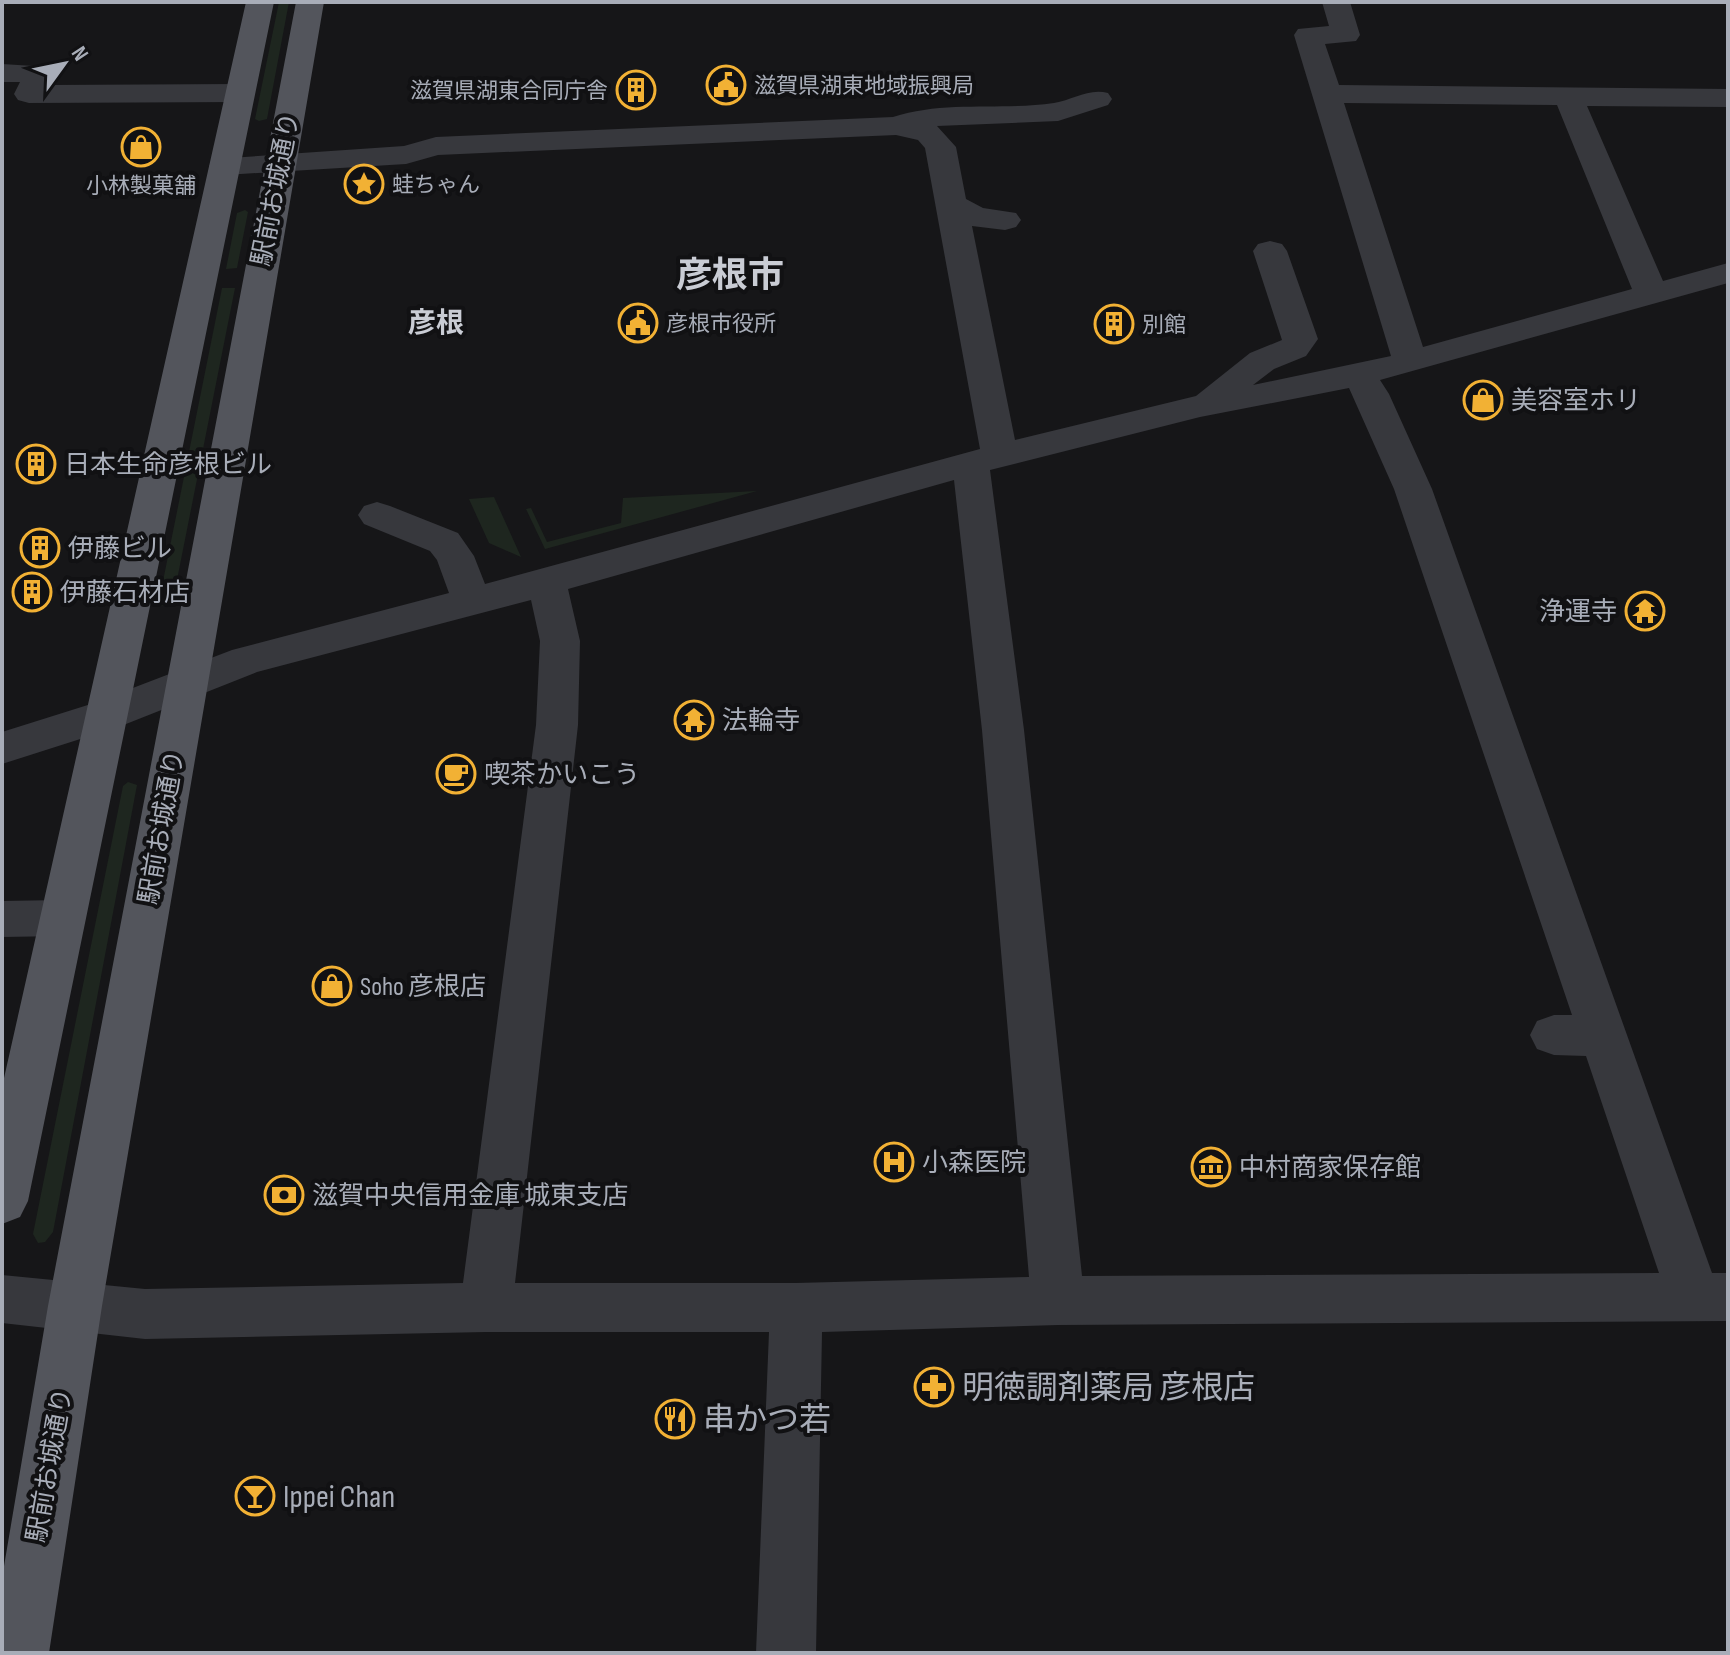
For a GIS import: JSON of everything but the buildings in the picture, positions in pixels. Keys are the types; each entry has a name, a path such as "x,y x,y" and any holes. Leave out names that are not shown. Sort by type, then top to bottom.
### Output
{"main road":[{"name":"駅前お城通り","path":"2,1201 260,2"},
{"name":"駅前お城通り","path":"19,1653 75,1306 310,2"}],"street":[{"path":"1336,2 1346,35 1308,35 1410,362"},
{"path":"2,73 40,73 29,94 240,93"},
{"path":"1327,94 1728,98"},
{"path":"1569,98 1651,293"},
{"path":"896,126 924,117 1058,112 1097,99 1088,118 1077,124 982,130 950,139 940,147"},
{"path":"225,166 406,155 436,146 896,126 929,133 940,147 963,253 986,459 1003,730 1058,1301"},
{"path":"953,205 976,217 1006,226 977,240 963,253"},
{"path":"1200,406 1262,361 1294,348 1301,339 1282,251 1350,377 1371,394 1413,489 1523,796 1577,983 1603,1036 1711,1297"},
{"path":"2,748 106,715 246,660 547,582 986,459 1200,406 1410,362 1728,273"},
{"path":"377,515 444,542 455,556 472,601"},
{"path":"486,1307 557,725 560,641 547,582"},
{"path":"2,919 62,918"},
{"path":"1554,1035 1603,1036"},
{"path":"2,1299 145,1314 486,1307 796,1308 1058,1301 1159,1312 1426,1311 1636,1285 1711,1297"},
{"path":"786,1653 796,1308"}],"shaded area":[{"path":"279,2 289,2 267,119 259,121 255,119"},
{"path":"248,212 237,268 226,269 237,213"},
{"path":"222,288 235,288 172,605 158,606"},
{"path":"757,491 545,549 526,509 531,508 547,542 621,523 623,498"},
{"path":"494,497 521,557 489,543 469,499"},
{"path":"128,782 137,785 53,1232 45,1242 38,1243 33,1234 123,786"}],"place":[{"name":"滋賀県湖東地域振興局","path":"726,85"},
{"name":"滋賀県湖東合同庁舎","path":"636,90"},
{"name":"小林製菓舗","path":"141,147"},
{"name":"蛙ちゃん","path":"364,184"},
{"name":"彦根市役所","path":"638,323"},
{"name":"別館","path":"1114,324"},
{"name":"美容室ホリ","path":"1483,400"},
{"name":"日本生命彦根ビル","path":"36,464"},
{"name":"伊藤ビル","path":"40,548"},
{"name":"伊藤石材店","path":"32,592"},
{"name":"浄運寺","path":"1645,611"},
{"name":"法輪寺","path":"694,720"},
{"name":"喫茶かいこう","path":"456,774"},
{"name":"Soho 彦根店","path":"332,986"},
{"name":"小森医院","path":"894,1162"},
{"name":"中村商家保存館","path":"1211,1167"},
{"name":"滋賀中央信用金庫 城東支店","path":"284,1195"},
{"name":"明徳調剤薬局 彦根店","path":"934,1387"},
{"name":"串かつ若","path":"675,1419"},
{"name":"Ippei Chan","path":"255,1496"}],"district":[{"name":"彦根市","path":"730,274"},
{"name":"彦根","path":"436,322"}]}
